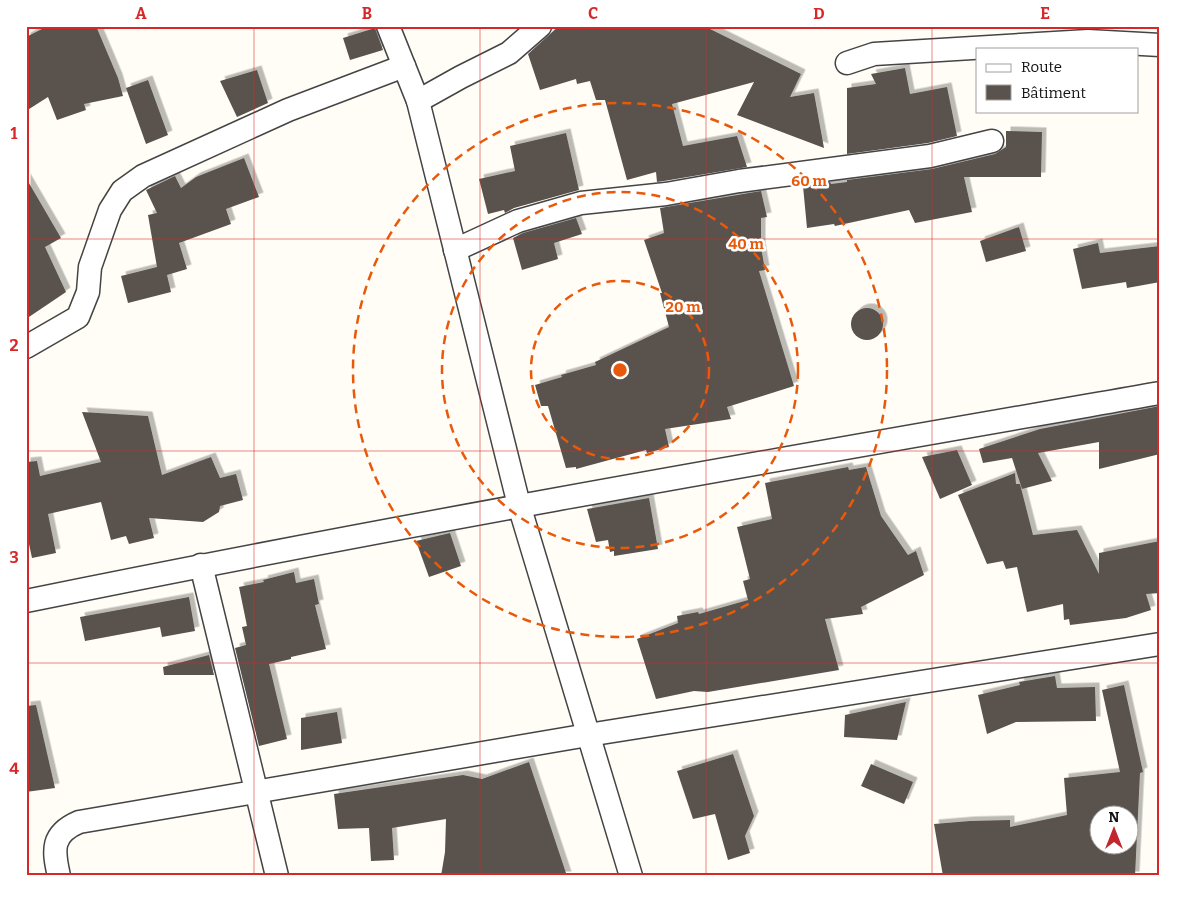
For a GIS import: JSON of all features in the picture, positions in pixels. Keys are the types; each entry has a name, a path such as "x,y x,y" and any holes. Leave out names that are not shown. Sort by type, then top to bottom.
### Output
{"street":[{"path":"388,26 418,101 519,505 631,876"},
{"path":"418,101 510,53 540,26"},
{"path":"976,48 1079,42 1160,45"},
{"path":"847,63 874,54 976,48"},
{"path":"26,347 78,317 88,292 90,267 110,210 122,191 143,176 288,110 404,66"},
{"path":"455,250 518,221 581,203 666,194 739,181 930,156 992,141"},
{"path":"26,601 200,565 519,505 1160,393"},
{"path":"200,565 277,876"},
{"path":"59,876 54,854 58,837 68,827 74,825 588,735 1160,644"}],"building":[{"path":"48,26 96,26 118,78 123,96 84,104 86,110 57,120 48,97 26,111 26,37"},
{"path":"559,26 704,26 801,74 790,97 814,93 824,148 737,115 754,82 672,104 683,146 737,136 747,167 657,182 656,172 627,180 605,100 596,100 590,81 577,84 576,79 540,90 528,54"},
{"path":"375,28 383,50 350,60 343,38"},
{"path":"905,68 910,94 947,87 957,136 928,143 847,154 847,88 876,84 871,74"},
{"path":"257,70 268,103 237,117 220,81"},
{"path":"148,80 168,135 146,144 126,88"},
{"path":"1006,131 1042,132 1041,177 964,177 972,212 915,223 909,210 835,226 834,224 807,228 803,186 830,182 831,184 847,182 847,180 932,169 995,154 1006,147"},
{"path":"566,133 579,190 514,208 505,213 504,210 488,214 479,179 515,171 510,146"},
{"path":"244,158 259,197 226,209 231,224 179,243 187,269 167,275 171,292 128,303 121,276 157,267 148,215 157,213 146,190 175,176 181,188 196,177"},
{"path":"26,178 61,238 45,247 66,292 26,319"},
{"path":"761,191 767,217 761,218 761,247 765,270 759,271 794,386 727,407 731,419 665,429 669,447 647,453 646,450 576,469 576,467 566,468 548,406 541,406 535,385 596,365 595,362 669,327 660,293 662,293 644,240 664,233 660,208"},
{"path":"576,218 582,234 554,243 558,259 522,270 513,238 523,233"},
{"path":"1019,227 1026,251 986,262 980,241"},
{"path":"1098,243 1100,253 1160,246 1160,282 1127,288 1126,282 1082,289 1073,249"},
{"path":"867,308 878,313 883,324 878,335 867,340 856,335 851,324 856,313"},
{"path":"1160,406 1160,454 1099,469 1099,442 1038,453 1052,481 1022,489 1012,458 983,463 979,449 1040,429"},
{"path":"82,412 148,416 162,475 211,457 220,478 236,474 243,500 220,506 219,512 203,522 149,518 154,538 129,544 126,536 111,540 101,502 48,514 56,553 32,558 26,530 26,462 37,461 40,476 101,462"},
{"path":"957,450 972,485 940,499 922,457"},
{"path":"848,467 849,470 866,467 881,516 908,555 916,551 924,575 861,607 863,614 825,619 839,670 708,692 694,691 656,699 637,639 678,623 677,616 698,612 699,614 748,600 743,581 750,579 737,527 772,519 765,483"},
{"path":"1015,473 1016,484 1020,484 1033,535 1077,530 1099,574 1099,553 1160,541 1160,593 1146,594 1151,610 1126,618 1070,625 1069,619 1064,620 1063,604 1027,612 1017,567 1006,569 1003,561 987,564 958,495"},
{"path":"649,498 658,549 614,556 614,551 610,552 608,540 596,542 587,509"},
{"path":"450,533 461,566 429,577 416,541"},
{"path":"294,572 296,583 314,579 319,604 315,605 326,649 269,664 287,739 259,746 235,648 246,645 242,627 247,626 239,587 264,582 263,580"},
{"path":"189,597 195,631 162,637 160,627 85,641 80,617"},
{"path":"209,655 214,675 164,675 163,667"},
{"path":"1055,676 1057,688 1095,687 1096,721 1016,722 987,734 978,695 1020,685 1019,682"},
{"path":"1124,685 1143,772 1140,773 1138,814 1138,804 1088,804 1088,854 1136,854 1135,876 943,876 934,824 1010,820 1010,827 1067,815 1064,778 1120,772 1102,690"},
{"path":"906,702 897,740 844,737 845,715"},
{"path":"36,705 55,788 26,792 26,706"},
{"path":"337,712 342,743 301,750 301,718"},
{"path":"733,754 754,816 745,836 750,853 728,860 715,814 693,819 677,771"},
{"path":"529,762 567,876 441,876 445,852 446,819 392,828 394,860 371,861 369,828 338,829 334,794 463,775 482,779"},
{"path":"871,764 913,782 904,804 861,786"}]}
